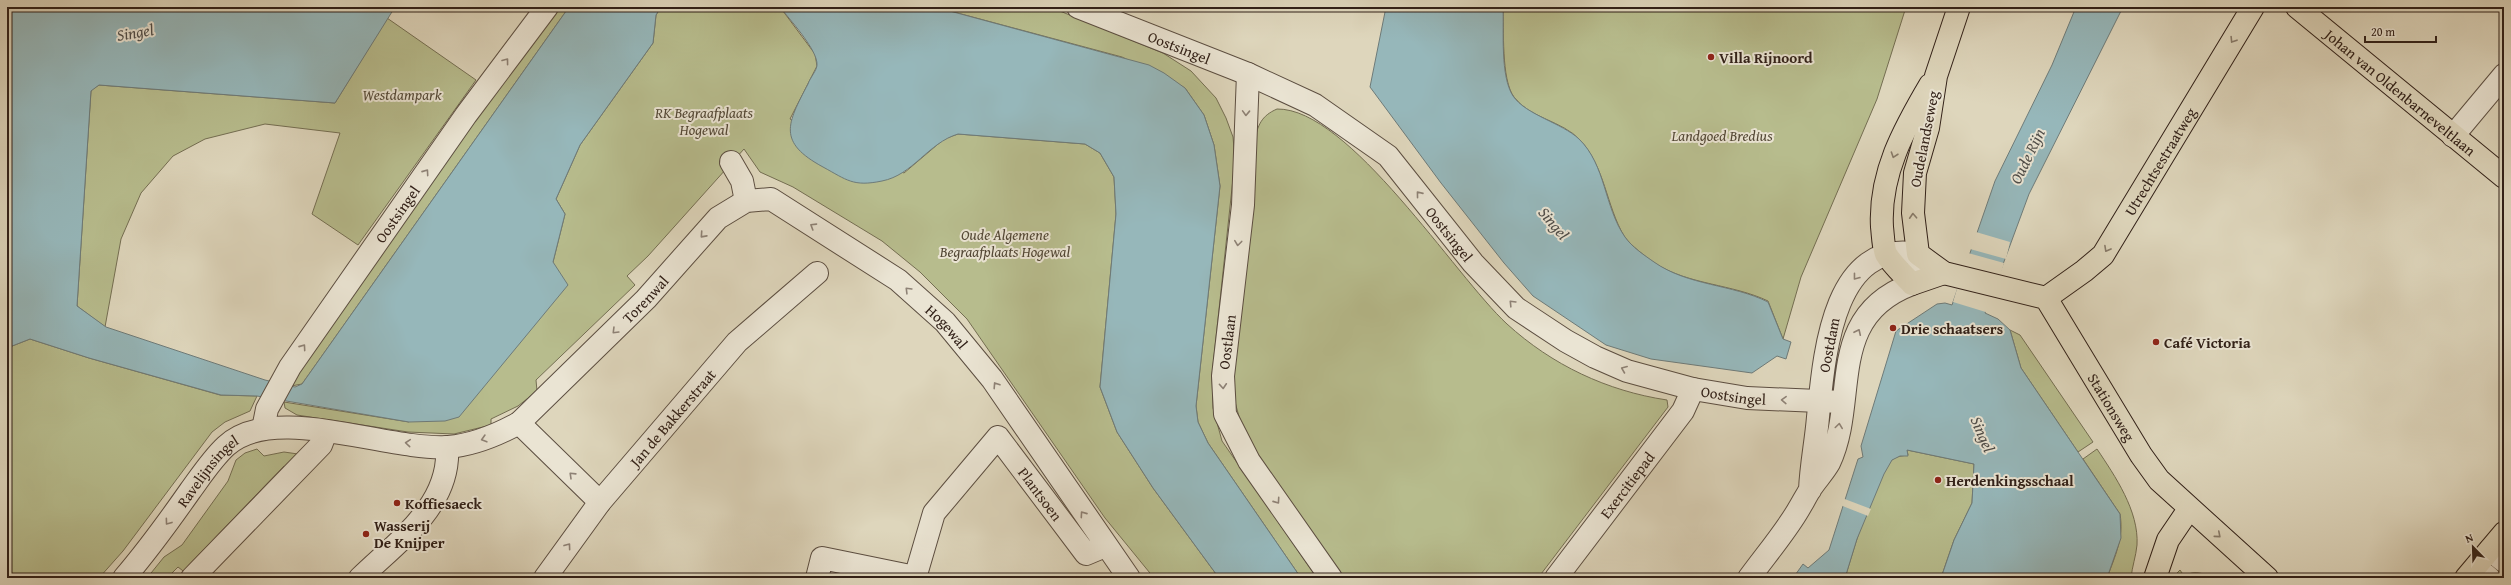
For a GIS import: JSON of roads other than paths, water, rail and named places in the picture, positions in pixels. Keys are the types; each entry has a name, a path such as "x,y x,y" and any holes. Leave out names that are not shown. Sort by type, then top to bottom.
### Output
{"main road":[{"name":"Oudelandseweg","path":"1918,254 1913,213 1915,173 1928,128 1936,76 1959,7"},
{"name":"Utrechtsestraatweg","path":"2046,298 2079,276 2103,255 2253,7"},
{"name":"Johan van Oldenbarneveltlaan","path":"2298,7 2504,177"},
{"name":"Oudelandseweg","path":"1886,254 1882,214 1887,175 1895,151 1910,119 1936,76"},
{"path":"1886,254 1912,284 1952,275"},
{"path":"1918,254 1952,275 1998,285 2046,298"},
{"name":"Stationsweg","path":"2046,298 2141,455 2159,480 2189,509 2268,578"},
{"path":"2155,578 2168,540 2189,509"},
{"path":"2477,574 2497,556 2504,533"}],"street":[{"name":"Oostsingel","path":"265,419 282,380 462,121 546,7"},
{"name":"Oostsingel","path":"1078,7 1248,74 1315,105 1388,156 1473,263 1516,308 1566,341 1595,357 1627,371 1693,389 1747,398 1842,402"},
{"name":"Oostlaan","path":"1248,74 1243,205 1223,376 1225,414 1249,461 1331,578"},
{"path":"2453,136 2504,75"},
{"path":"731,162 742,181 746,201"},
{"name":"Torenwal","path":"446,447 467,444 496,436 519,423 646,299 718,218 746,201 770,200 846,247"},
{"name":"Hogewal","path":"846,247 898,280 945,322 992,379 1016,402 1025,429"},
{"name":"Oostdam","path":"1810,490 1812,457 1825,356 1838,304 1855,278 1870,262 1886,254 1903,251 1918,254"},
{"name":"Oudelandseweg","path":"1912,284 1918,254"},
{"name":"Jan de Bakkerstraat","path":"545,578 600,502 738,342 816,273"},
{"name":"Oostdam","path":"1749,578 1797,513 1810,490 1828,464 1839,433 1842,402 1851,347 1860,327 1868,316 1884,300 1912,284"},
{"name":"Exercitiepad","path":"1556,578 1683,410 1693,389"},
{"name":"Ravelijnsingel","path":"124,578 144,556 226,445 246,434 265,419 288,426 326,432 395,442 446,447"},
{"path":"519,423 600,502"},
{"name":"Plantsoen","path":"1025,429 1105,546 1129,578"},
{"path":"192,578 321,445 326,432"},
{"name":"Plantsoen","path":"915,577 934,513 998,437 1086,554 1105,546"},
{"path":"360,578 429,511 440,491 447,458 446,447"},
{"path":"817,578 822,558 915,577"}],"water":[{"name":"Singel","path":"60,7 395,7 335,103 99,85 91,91 77,306 106,327 265,380 295,387 302,384 569,7 661,7 656,15 653,43 580,145 556,199 565,214 553,262 568,285 459,417 445,421 409,422 257,396 221,395 89,358 30,339 7,348 7,9"},
{"path":"780,7 935,7 1149,65 1164,73 1185,88 1204,115 1214,145 1220,186 1196,406 1198,422 1208,443 1301,578 1219,578 1153,488 1117,432 1100,387 1116,214 1114,177 1100,153 1085,144 958,134 947,138 938,144 912,166 893,178 872,183 857,183 845,179 808,158 798,149 793,140 790,131 791,121 817,65 813,51 808,43"},
{"name":"Singel","path":"1386,7 1503,7 1504,65 1506,77 1513,96 1519,103 1535,114 1572,133 1588,149 1595,161 1618,225 1628,241 1642,254 1667,270 1681,276 1754,296 1768,302 1783,339 1791,342 1786,359 1777,356 1752,373 1651,359 1606,345 1533,296 1504,263 1441,183 1370,87"},
{"path":"2076,7 2123,7 2029,194 1985,313 1998,319 2010,330 2021,368 2120,514 2121,538 2107,578 1941,578 1954,540 1972,503 1974,464 1907,450 1908,456 1900,456 1892,460 1884,474 1857,539 1845,578 1793,578 1803,564 1808,568 1829,550 1858,459 1863,457 1861,446 1896,331 1937,304 1945,303 1952,305 1995,181 2052,65"}],"place":[{"name":"Villa Rijnoord","path":"1711,57"},
{"name":"Drie schaatsers","path":"1893,328"},
{"name":"Café Victoria","path":"2156,342"},
{"name":"Herdenkingsschaal","path":"1938,480"},
{"name":"Koffiesaeck","path":"397,503"},
{"name":"Wasserij De Knijper","path":"366,534"}],"park label":[{"name":"Westdampark","path":"402,94"},
{"name":"RK Begraafplaats Hogewal","path":"704,120"},
{"name":"Landgoed Bredius","path":"1722,135"},
{"name":"Oude Algemene Begraafplaats Hogewal","path":"1005,242"}],"water label":[{"name":"Oude Rijn","path":"2027,156"}]}
